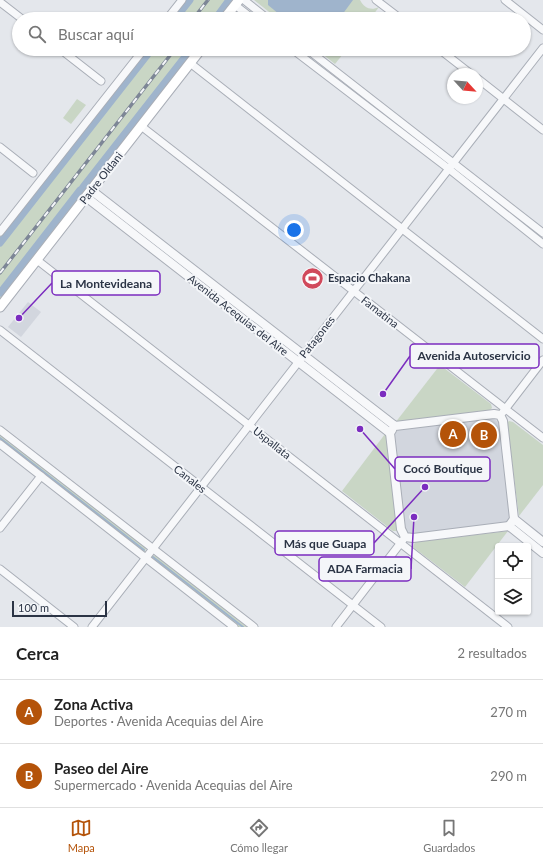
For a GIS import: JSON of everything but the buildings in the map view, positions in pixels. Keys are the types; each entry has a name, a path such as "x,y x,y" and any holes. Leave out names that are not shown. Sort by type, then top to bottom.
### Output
{"main road":[{"path":"230,12 237,3"},
{"name":"Padre Oldani","path":"0,307 196,56"}],"street":[{"path":"173,12 182,0"},
{"path":"244,0 259,12"},
{"path":"376,0 392,12"},
{"path":"505,0 520,12"},
{"path":"0,2 13,12"},
{"path":"237,3 246,12"},
{"path":"531,21 543,30"},
{"name":"Patagones","path":"92,627 200,486 543,48"},
{"path":"69,56 101,81"},
{"path":"0,232 138,56"},
{"path":"302,56 543,233"},
{"path":"316,56 451,166 543,244"},
{"path":"448,56 463,68"},
{"path":"190,63 543,340"},
{"path":"483,83 543,130"},
{"name":"Famatina","path":"141,126 353,291 503,412 543,438"},
{"path":"0,147 33,173"},
{"name":"Avenida Acequias del Aire","path":"88,193 395,426"},
{"name":"Avenida Acequias del Aire","path":"88,193 298,362 390,433"},
{"name":"Uspallata","path":"37,260 248,425 402,540 508,627"},
{"name":"Canales","path":"0,330 381,627"},
{"path":"509,526 514,519 503,412 543,360"},
{"path":"402,540 390,433 395,426 503,412"},
{"path":"0,430 254,627"},
{"path":"0,444 234,627"},
{"path":"0,528 41,476"},
{"path":"514,519 543,542"},
{"path":"336,627 402,540 509,526 543,553"},
{"path":"0,569 74,627"}],"shaded area":[{"path":"28,302 41,312 21,337 8,327"},
{"path":"493,418 500,423 511,516 507,524 410,535 405,531 394,434 398,430"}],"green space":[{"path":"182,0 239,0 230,12 173,12"},
{"path":"254,0 360,0 368,8 373,9 379,7 375,12 269,12"},
{"path":"138,56 196,56 0,307 0,232"},
{"path":"325,56 341,56 335,64"},
{"path":"77,99 86,105 71,124 63,118"},
{"path":"100,201 294,352 294,353 99,203"},
{"path":"307,364 388,425 388,426"},
{"path":"440,365 491,404 492,408 489,411 395,423"},
{"path":"509,421 513,422 543,445 543,485 519,516 507,423"},
{"path":"0,434 146,548 145,552 144,553 0,442"},
{"path":"385,434 387,436 398,527 397,531 393,531 342,491"},
{"path":"508,531 499,543 495,543 495,548 465,587 413,547 415,542"},
{"path":"152,555 156,556 247,627 237,627 150,557"}],"water":[{"path":"268,0 353,0 344,12 276,12 268,5"}],"waterway":[{"path":"181,12 190,0"},
{"path":"220,12 229,0"},
{"path":"0,243 147,56"},
{"path":"83,187 186,56"},
{"path":"0,293 80,190"},
{"path":"0,438 144,550"},
{"path":"153,557 243,627"}],"railway":[{"path":"199,12 208,0"},
{"path":"0,273 170,56"}],"place":[{"name":"Espacio Chakana","path":"312,278"},
{"name":"La Montevideana","path":"19,318"},
{"name":"Avenida Autoservicio","path":"383,394"},
{"name":"Cocó Boutique","path":"360,429"},
{"name":"Zona Activa","path":"453,434"},
{"name":"Paseo del Aire","path":"484,435"},
{"name":"Más que Guapa","path":"425,487"},
{"name":"ADA Farmacia","path":"414,517"}]}
